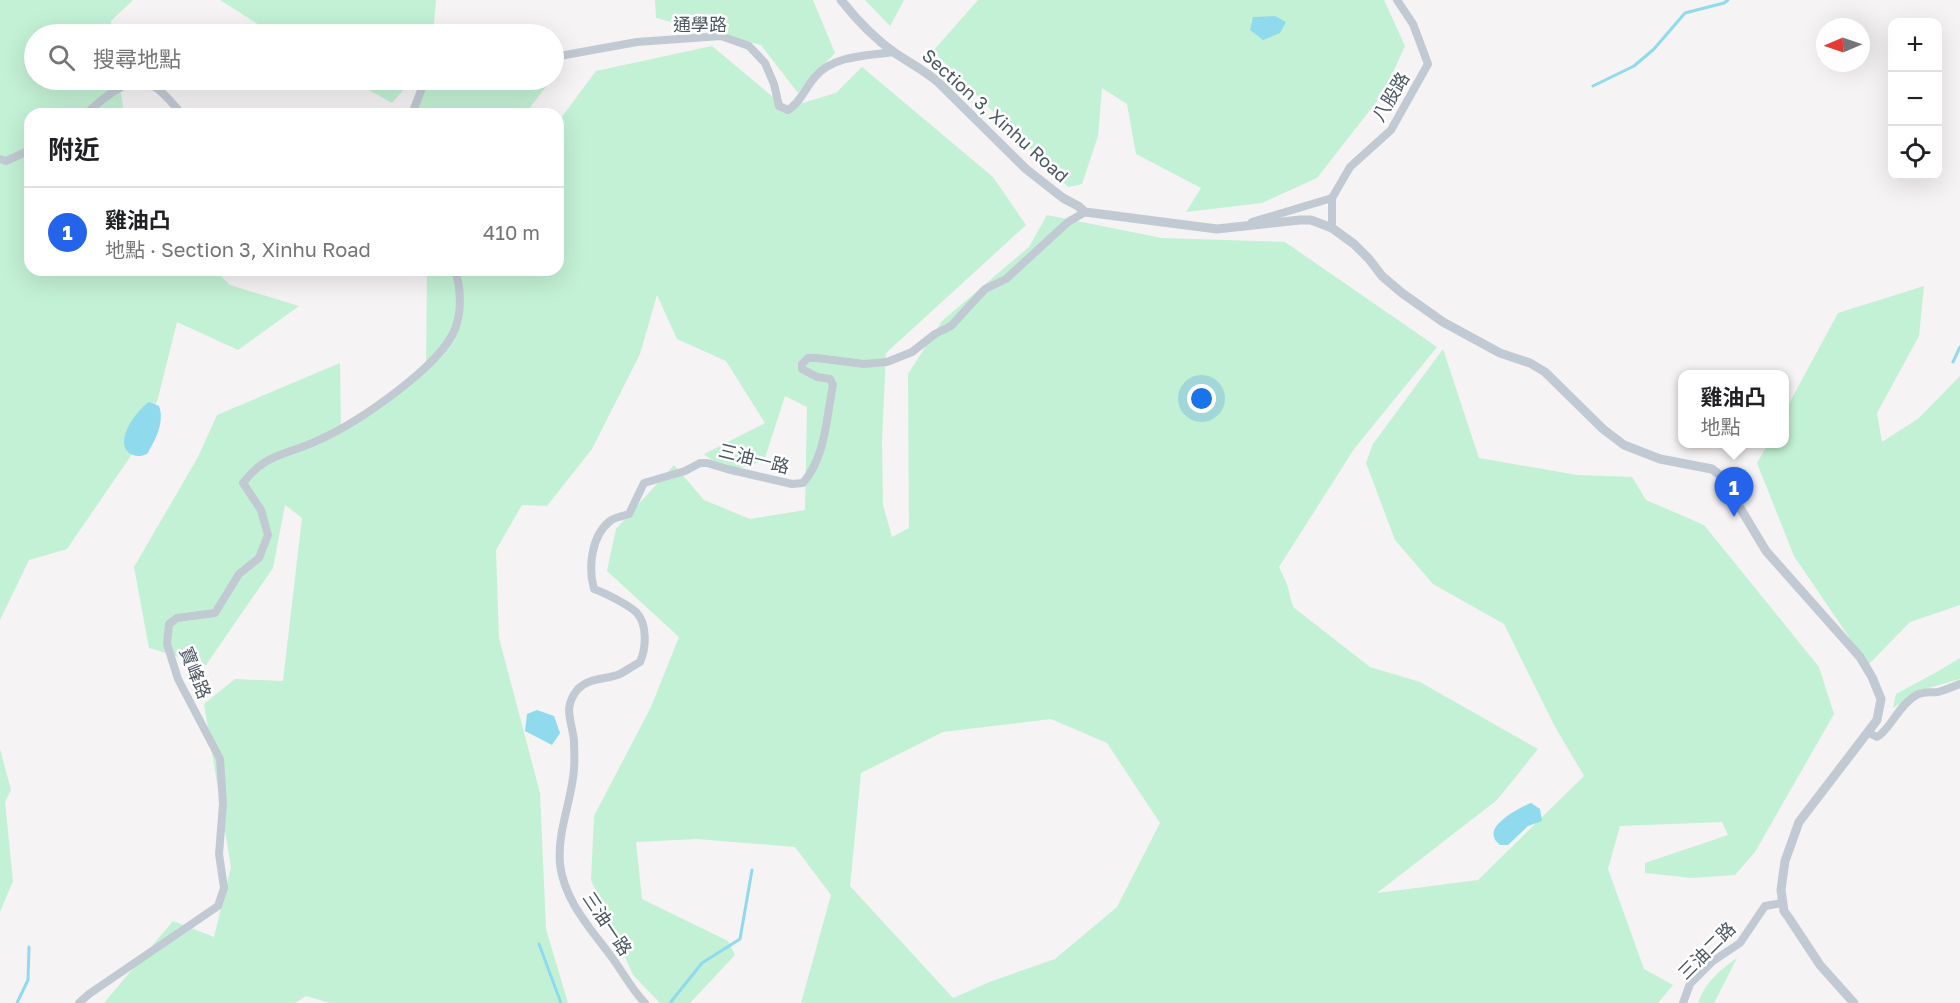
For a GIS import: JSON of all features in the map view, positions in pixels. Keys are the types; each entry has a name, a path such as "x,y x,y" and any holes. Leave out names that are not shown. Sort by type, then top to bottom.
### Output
{"street":[{"name":"Section 3, Xinhu Road","path":"841,0 852,14 893,52 922,68 938,82 1026,169 1085,212 1217,229 1283,220 1311,220 1332,228 1354,244 1382,276 1402,293 1443,322 1500,352 1530,363 1545,372 1602,429 1624,446 1660,459 1712,469 1721,476 1767,551 1803,595 1842,635 1872,677 1881,699 1877,720 1869,733 1799,822 1785,861 1781,890 1782,903"},
{"name":"八股路","path":"1332,198 1350,167 1391,130 1428,64 1413,24 1397,0"},
{"name":"通學路","path":"564,55 637,42 721,36 749,46 765,63 774,84 779,106 788,110 795,105 816,76 834,61 893,52"},
{"path":"92,108 101,99 117,90"},
{"path":"160,90 176,108"},
{"path":"414,108 421,90"},
{"path":"0,159 6,160 24,152"},
{"path":"1236,227 1332,198 1332,228"},
{"name":"三油一路","path":"645,1003 592,933 571,900 560,864 561,836 574,770 574,739 568,717 569,706 576,691 584,683 619,674 640,662 644,644 644,629 636,612 594,589 590,575 594,542 610,521 629,514 644,483 685,471 700,463 792,484 803,483 811,473 823,446 833,385 830,379 817,377 802,369 802,364 808,358 864,364 887,362 912,352 935,334 951,326 985,289 1006,279 1068,222 1085,212"},
{"name":"寶峰路","path":"79,1003 88,994 218,906 224,888 219,854 224,804 220,759 178,679 167,644 169,624 177,618 214,613 239,574 259,558 268,536 261,510 243,483 252,471 263,462 322,439 366,414 419,374 444,346 455,330 460,307 457,276"},
{"path":"1869,733 1877,737 1883,734 1893,717 1915,696 1960,684"},
{"path":"1782,903 1789,918 1820,965 1854,1003"},
{"name":"三油二路","path":"1683,1003 1690,984 1713,961 1740,943 1765,906 1782,903"}],"green space":[{"path":"0,0 133,0 111,21 111,24 24,24 24,90 120,90 123,108 24,108 24,276 221,276 230,285 299,306 238,350 177,322 158,398 141,441 67,549 29,560 0,620"},
{"path":"220,0 436,0 434,24 257,24"},
{"path":"655,0 813,0 835,53 798,93 761,45 656,18"},
{"path":"865,0 904,0 890,26"},
{"path":"978,0 1384,0 1405,46 1384,92 1317,178 1262,203 1186,212 1201,188 1136,154 1127,104 1102,88 1098,136 1082,184 1068,187 933,51"},
{"path":"712,46 786,108 836,93 862,67 993,177 1026,225 886,353 882,440 883,505 892,537 909,528 908,374 942,321 1029,247 1047,215 1162,238 1285,242 1437,347 1354,449 1279,567 1287,584 1293,607 1370,667 1420,682 1538,749 1497,800 1377,893 1478,880 1584,776 1554,725 1504,624 1433,584 1395,540 1366,463 1373,444 1443,349 1479,458 1577,475 1632,477 1646,500 1704,525 1819,667 1834,714 1755,852 1735,875 1692,878 1645,873 1645,863 1728,835 1722,822 1620,826 1608,869 1644,969 1673,985 1658,1003 801,1003 831,895 795,847 697,839 636,842 642,899 728,941 735,955 690,1003 660,1003 633,975 591,880 594,816 651,707 679,637 607,571 616,529 674,465 704,500 750,519 805,510 807,407 785,396 764,461 726,472 704,454 765,423 726,361 677,339 657,295 640,354 592,449 547,506 522,505 496,550 499,638 540,793 546,929 568,1003 330,1003 306,996 295,1003 104,1003 173,921 214,937 231,867 204,704 235,679 283,681 302,518 285,505 273,568 206,665 149,648 134,567 198,457 217,415 340,363 341,430 426,371 427,276 564,276 564,114 596,71","holes":["1051,719 1107,743 1160,823 1117,907 1055,959 992,981 953,998 850,886 861,773 943,732"]},
{"path":"369,90 403,90 392,103"},
{"path":"425,90 543,90 530,108 413,108"},
{"path":"1924,286 1919,336 1877,413 1882,442 1919,418 1960,376 1960,605 1910,622 1868,665 1794,556 1757,463 1766,448 1789,448 1789,404 1838,313"},
{"path":"1960,658 1960,679 1918,691 1893,708 1896,694"},
{"path":"0,749 11,790 5,802 13,881 0,912"},
{"path":"1737,958 1714,1003 1698,1003 1714,977"}],"water":[{"path":"1275,16 1286,22 1280,33 1263,40 1250,30 1253,17"},
{"path":"149,402 159,406 160,425 147,454 135,456 128,452 124,440 129,425"},
{"path":"537,710 554,716 560,733 552,745 525,731 527,714"},
{"path":"1531,803 1540,809 1542,821 1528,826 1508,845 1500,845 1494,837 1496,826 1507,816"}],"waterway":[{"path":"1593,86 1634,66 1654,49 1685,13 1728,0"},
{"path":"1953,362 1960,347"},
{"path":"670,1003 702,963 740,939 752,870"},
{"path":"539,944 561,1003"},
{"path":"17,1003 28,980 29,947"}],"place":[{"name":"雞油凸","path":"1734,517"}]}
